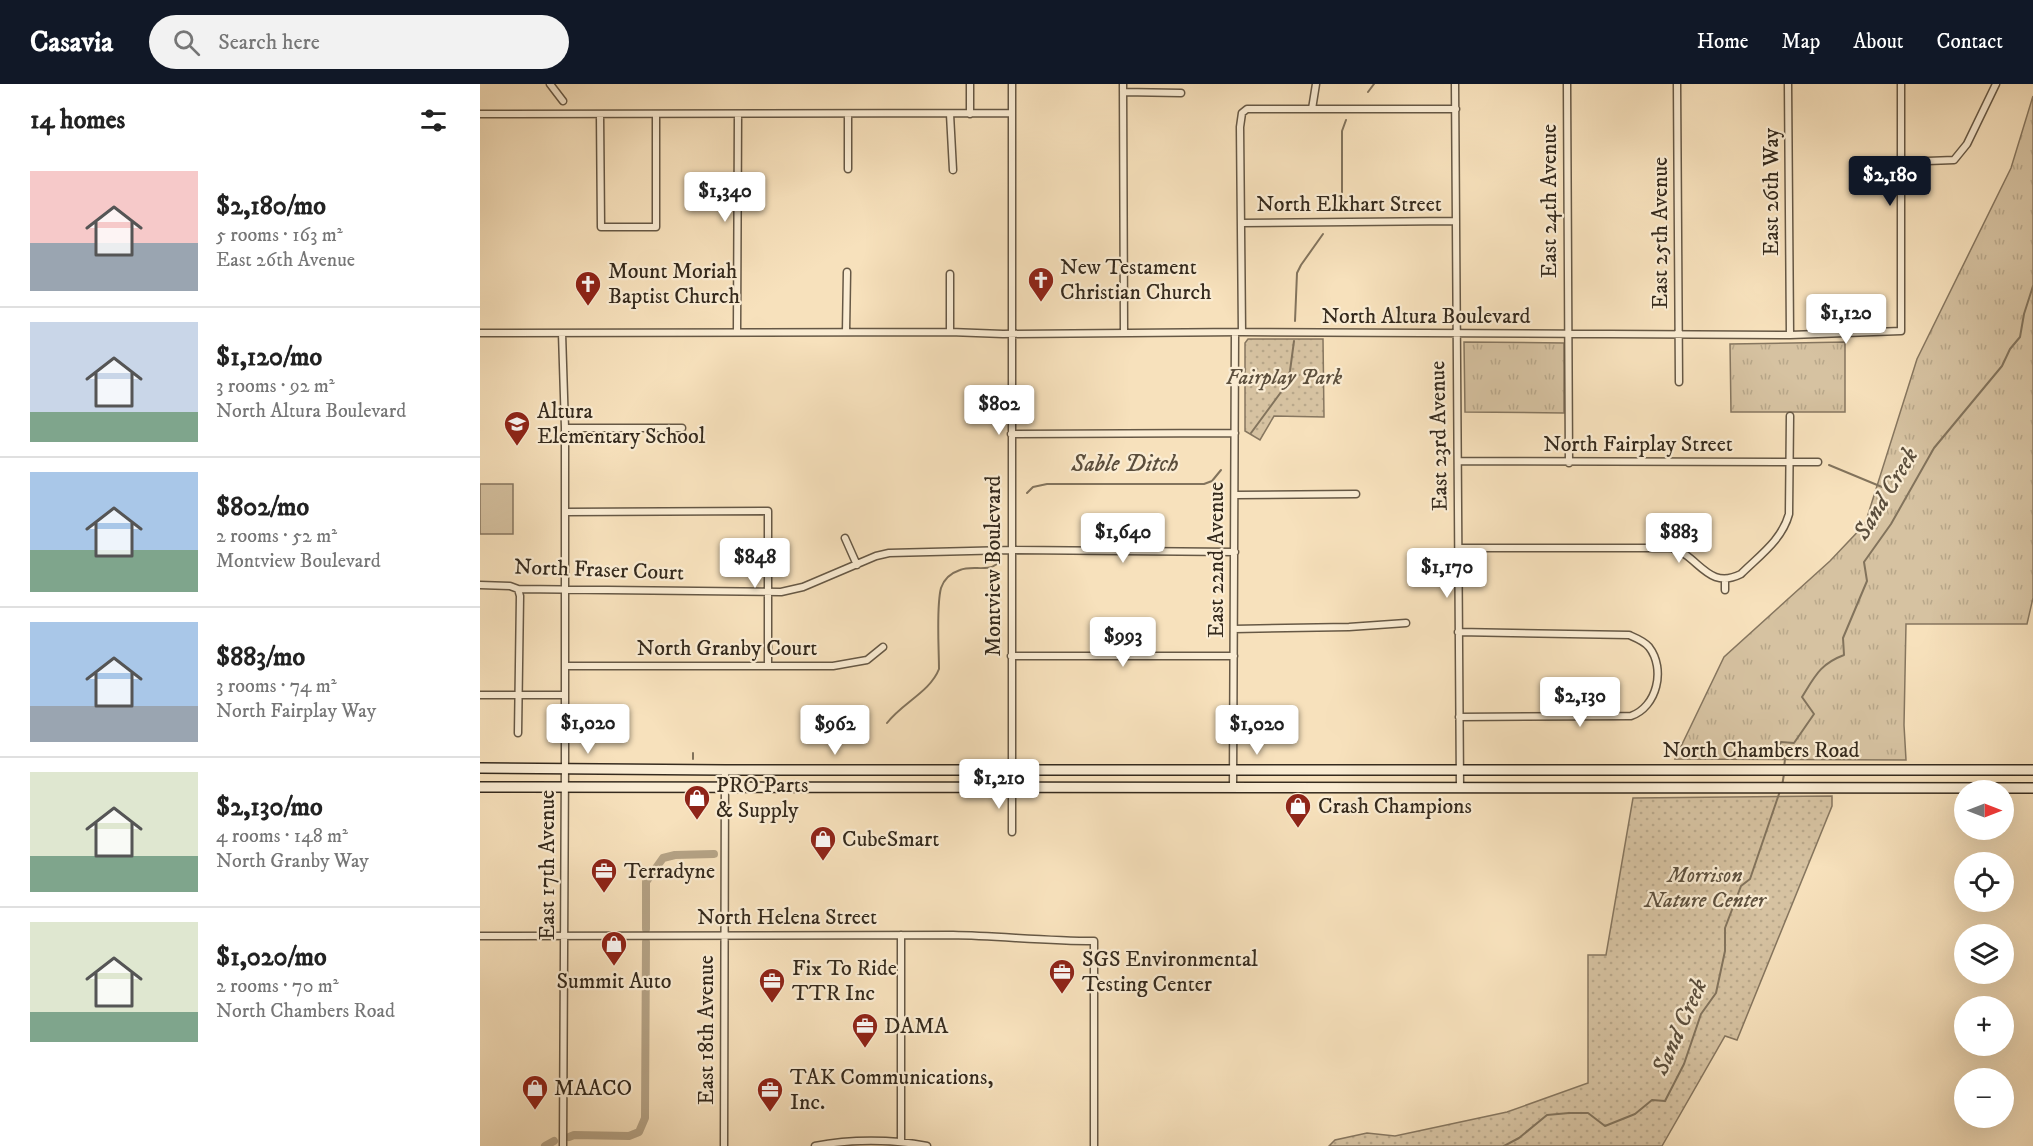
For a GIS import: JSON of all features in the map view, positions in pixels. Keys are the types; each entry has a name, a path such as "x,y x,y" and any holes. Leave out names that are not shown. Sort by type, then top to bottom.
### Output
{"main road":[{"name":"North Chambers Road","path":"480,768 2033,770"},
{"path":"1889,770 1889,788"},
{"name":"North Chambers Road","path":"480,787 2033,788"}],"street":[{"path":"550,84 563,101"},
{"path":"970,84 970,114"},
{"name":"Montview Boulevard","path":"1012,84 1012,832"},
{"path":"1122,84 1124,332"},
{"path":"1316,84 1312,109 1455,109"},
{"name":"East 23rd Avenue","path":"1455,84 1460,788"},
{"name":"East 24th Avenue","path":"1567,84 1569,463"},
{"name":"East 25th Avenue","path":"1677,84 1679,382"},
{"name":"East 26th Way","path":"1788,84 1790,335"},
{"path":"1901,84 1901,162 1954,160 1967,144 1996,84"},
{"path":"1122,92 1181,93"},
{"name":"East 22nd Avenue","path":"1233,787 1234,433 1241,222 1241,116 1245,111 1312,109"},
{"path":"480,114 1012,113"},
{"path":"600,114 601,227 656,227 656,114"},
{"path":"737,332 738,114"},
{"path":"848,114 848,169"},
{"path":"951,114 953,170"},
{"name":"North Altura Boulevard","path":"480,333 1238,332 1790,335 1901,331 1901,162"},
{"name":"North Elkhart Street","path":"1241,222 1456,222"},
{"path":"846,332 847,272"},
{"path":"950,274 950,332"},
{"name":"East 17th Avenue","path":"562,333 565,428 563,1146"},
{"path":"1459,548 1671,548 1685,554 1708,574 1725,579 1741,574 1778,538 1784,530 1789,514 1790,416"},
{"path":"565,428 682,428"},
{"path":"1011,434 1234,433"},
{"name":"North Fairplay Street","path":"1458,461 1818,462"},
{"path":"1235,495 1356,494"},
{"path":"565,512 768,511 768,666"},
{"path":"845,538 857,565"},
{"name":"North Fraser Court","path":"480,585 510,586 518,590 767,592 788,591 803,587 889,553 1011,550 1234,552"},
{"path":"1725,579 1725,590"},
{"path":"518,590 520,597 518,733"},
{"path":"1234,629 1349,627 1406,623"},
{"path":"1458,632 1629,635 1645,643 1656,662 1654,692 1649,704 1642,711 1631,716 1459,717"},
{"name":"North Granby Court","path":"565,666 833,666 872,658 883,647"},
{"path":"1011,656 1234,656"},
{"path":"480,695 565,695"},
{"name":"East 18th Avenue","path":"724,1146 725,770"},
{"path":"901,935 901,1142"},
{"name":"North Helena Street","path":"480,936 901,935 996,936 1042,941 1094,941 1094,1146"},
{"path":"815,1146 852,1142 901,1142 927,1146"}],"green space":[{"path":"2033,96 2033,598 2027,624 1906,624 1904,725 1906,760 1675,759 1724,657 1830,561 1865,524 1917,359 2011,168"},
{"name":"Fairplay Park","path":"1248,339 1323,339 1324,417 1274,416 1260,440 1245,431 1245,343"},
{"path":"1464,342 1564,343 1564,413 1465,412"},
{"path":"1845,342 1845,412 1731,412 1730,344"},
{"path":"480,484 513,484 513,534 480,534"},
{"name":"Morrison Nature Center","path":"1832,796 1832,806 1737,1040 1725,1036 1662,1146 1329,1146 1335,1140 1367,1133 1395,1136 1507,1112 1588,1083 1588,955 1606,955 1633,798"}],"waterway":[{"name":"Sable Ditch","path":"1368,92 1374,84"},
{"name":"Sable Ditch","path":"1342,208 1342,131 1346,120"},
{"name":"Sable Ditch","path":"1295,321 1297,273 1323,234"},
{"name":"Sand Creek","path":"1784,768 1785,759 1778,748 1781,742 1794,743 1814,714 1802,697 1824,667 1844,655 1843,638 1867,581 1864,562 1891,524 1934,448 2002,366 2010,349 2020,337 2024,314 2033,286"},
{"name":"Sable Ditch","path":"1251,433 1284,388 1290,371 1294,341"},
{"path":"1829,465 1882,487"},
{"name":"Sable Ditch","path":"1027,493 1033,487 1047,484 1204,484 1212,481 1221,470"},
{"name":"Sable Ditch","path":"887,723 900,709 923,691 939,669 939,606 944,582 960,570 989,568 997,564"},
{"path":"693,753 693,759"},
{"name":"Sand Creek","path":"1782,786 1784,774"},
{"name":"Sand Creek","path":"1504,1146 1519,1138 1547,1115 1588,1113 1605,1126 1635,1114 1652,1100 1665,1101 1684,1064 1701,1014 1716,993 1725,951 1725,928 1741,886 1750,879 1780,791"},
{"path":"646,929 646,882 663,858 675,855 714,854"},
{"path":"569,1137 574,1135 629,1136 639,1132 645,1118 646,942"},
{"name":"Sable Ditch","path":"545,1146 554,1141"}],"place":[{"name":"New Testament Christian Church","path":"1041,303"},
{"name":"Mount Moriah Baptist Church","path":"588,307"},
{"name":"Altura Elementary School","path":"517,447"},
{"name":"PRO Parts & Supply","path":"697,821"},
{"name":"Crash Champions","path":"1298,829"},
{"name":"CubeSmart","path":"823,862"},
{"name":"Terradyne","path":"604,894"},
{"name":"Summit Auto","path":"614,967"},
{"name":"SGS Environmental Testing Center","path":"1062,995"},
{"name":"Fix To Ride TTR Inc","path":"772,1004"},
{"name":"DAMA","path":"865,1049"},
{"name":"MAACO","path":"535,1111"},
{"name":"TAK Communications, Inc.","path":"770,1113"}]}
